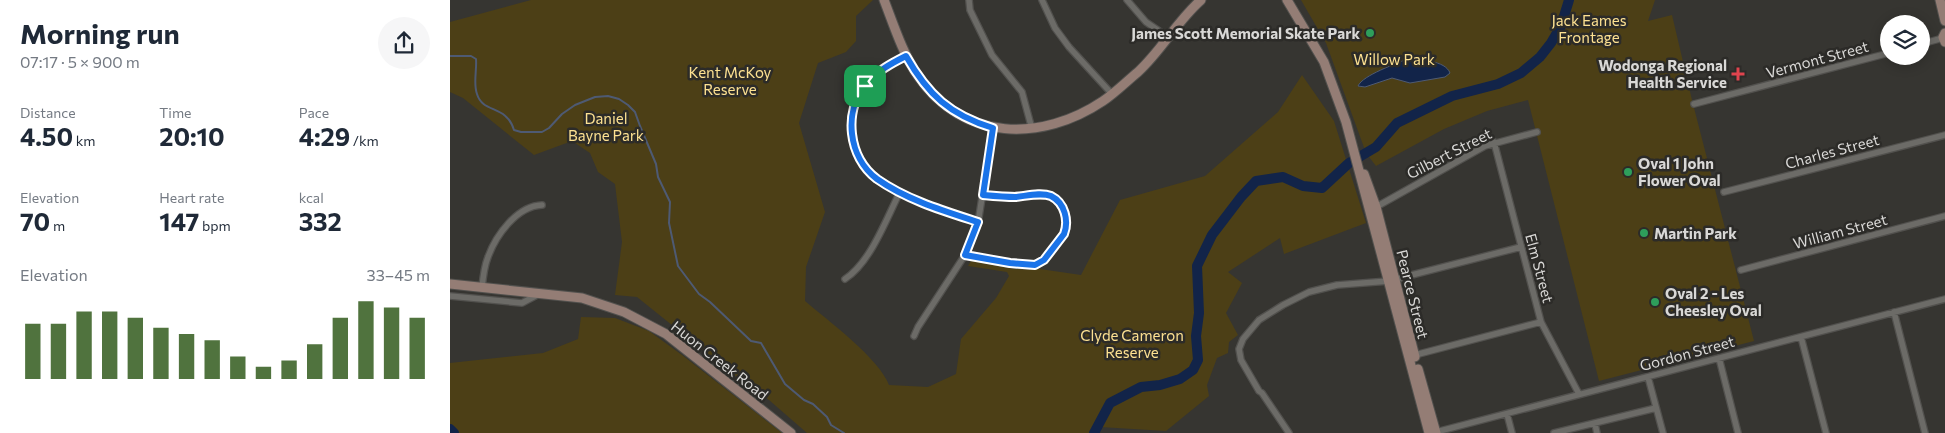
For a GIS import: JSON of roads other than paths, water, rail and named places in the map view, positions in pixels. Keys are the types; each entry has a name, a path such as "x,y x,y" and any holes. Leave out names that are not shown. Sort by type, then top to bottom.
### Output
{"street":[{"path":"884,0 906,56 918,76 943,104 958,114 993,128 1032,129 1054,125 1077,116 1105,100 1140,70 1191,9 1201,0"},
{"path":"969,0 970,10 988,48 1022,92 1032,129"},
{"path":"1042,0 1055,28 1112,94"},
{"path":"1126,0 1146,22 1168,37"},
{"name":"Pearce Street","path":"1287,0 1311,38 1327,70 1340,104 1358,163 1363,172 1433,433"},
{"path":"1940,0 1945,21"},
{"path":"1930,42 1944,38"},
{"name":"Vermont Street","path":"1694,104 1880,55"},
{"path":"906,56 884,68 865,86 854,106 851,116 853,142 856,152 863,163 878,179 900,192 935,208 978,222"},
{"path":"914,336 965,255 978,222 993,128"},
{"name":"Gilbert Street","path":"1373,208 1494,142 1537,132"},
{"name":"Charles Street","path":"1724,192 1945,135"},
{"name":"Elm Street","path":"1494,142 1541,322 1580,394"},
{"path":"845,279 862,262 900,192"},
{"path":"965,255 1010,263 1035,265 1041,263 1047,257 1064,234 1066,228 1067,220 1063,208 1052,196 1015,197 983,195"},
{"path":"482,288 484,269 488,257 493,245 508,224 527,209 542,205"},
{"name":"William Street","path":"1741,270 1945,216"},
{"path":"1289,433 1262,392 1259,391 1242,363 1239,353 1241,344 1251,330 1256,328 1265,318 1283,305 1309,292 1337,285 1392,280 1521,247"},
{"name":"Pearce Street","path":"1392,280 1415,356 1433,433"},
{"name":"Huon Creek Road","path":"450,284 582,298 624,312 666,334 791,433"},
{"name":"Huon Creek Road","path":"450,296 522,303 541,294"},
{"name":"Gordon Street","path":"1433,433 1945,299"},
{"path":"1894,312 1925,433"},
{"path":"1415,356 1541,322"},
{"path":"1801,337 1826,433"},
{"path":"1719,358 1738,433"},
{"path":"1648,377 1663,433"},
{"path":"1554,433 1578,431 1595,424 1656,408"},
{"path":"1507,414 1512,433"},
{"path":"1595,424 1597,433"}],"water":[{"path":"1407,59 1438,63 1443,65 1450,73 1445,77 1410,83 1392,78 1365,87 1358,86 1373,74"}],"waterway":[{"path":"1094,433 1110,403 1141,387 1160,385 1180,379 1193,370 1198,360 1196,336 1199,313 1197,266 1212,235 1241,197 1256,181 1283,177 1303,186 1322,188 1349,163 1376,147 1397,123 1452,96 1498,84 1521,73 1540,57 1551,43 1561,26 1569,0"},
{"path":"450,56 471,56 476,59 475,86 480,100 506,116 514,130 521,132 542,132 575,105 595,97 608,96 619,99 628,105 635,112 656,164 658,177 670,202 669,223 678,266 699,294 751,341 761,343 785,384 804,400 813,404 827,417 831,425 844,433"},
{"path":"450,429 454,433"}],"place":[{"name":"James Scott Memorial Skate Park","path":"1370,33"},
{"name":"Wodonga Regional Health Service","path":"1738,74"},
{"name":"Oval 1 John Flower Oval","path":"1628,172"},
{"name":"Martin Park","path":"1644,233"},
{"name":"Oval 2 - Les Cheesley Oval","path":"1655,302"}],"park label":[{"name":"Jack Eames Frontage","path":"1589,28"},
{"name":"Willow Park","path":"1394,59"},
{"name":"Kent McKoy Reserve","path":"730,80"},
{"name":"Daniel Bayne Park","path":"606,126"},
{"name":"Clyde Cameron Reserve","path":"1132,344"}]}
